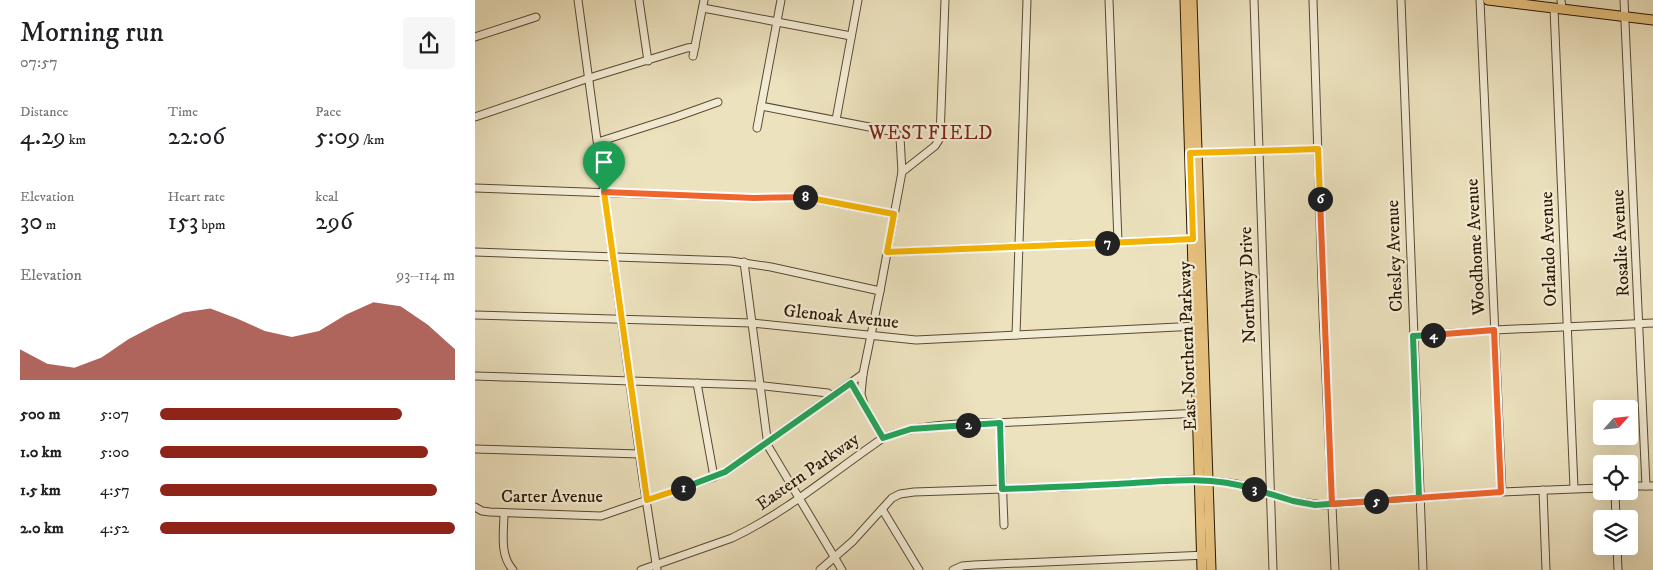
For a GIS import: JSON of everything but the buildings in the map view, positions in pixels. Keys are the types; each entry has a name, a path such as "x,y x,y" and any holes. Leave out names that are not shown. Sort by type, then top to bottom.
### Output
{"main road":[{"name":"East Northern Parkway","path":"1185,0 1194,153 1204,480 1206,555 1202,570"},
{"name":"East Northern Parkway","path":"1191,81 1192,0"},
{"path":"1488,0 1559,5 1653,20"},
{"name":"East Northern Parkway","path":"1206,555 1211,570"}],"street":[{"path":"578,0 657,567"},
{"path":"639,0 648,60"},
{"path":"693,56 704,0"},
{"path":"757,128 781,0"},
{"path":"836,120 858,0"},
{"path":"902,172 935,146 940,138 945,0"},
{"path":"1016,335 1027,0"},
{"path":"1109,0 1118,242"},
{"name":"Northway Drive","path":"1253,0 1273,570"},
{"path":"1313,0 1335,570"},
{"name":"Chesley Avenue","path":"1401,0 1423,570"},
{"name":"Woodhome Avenue","path":"1480,0 1501,492"},
{"name":"Rosalie Avenue","path":"1624,0 1639,324 1650,486"},
{"name":"Orlando Avenue","path":"1559,5 1567,327 1574,488"},
{"path":"703,8 851,36"},
{"path":"475,37 536,17"},
{"path":"475,117 589,78 695,47"},
{"path":"598,142 717,102"},
{"path":"761,106 892,131 900,137 902,172 863,374 861,394 863,404"},
{"path":"1194,153 1318,149"},
{"path":"475,188 754,198 803,197 894,214"},
{"path":"887,252 1196,239"},
{"path":"475,252 744,262 880,291"},
{"path":"744,262 768,446 842,570"},
{"name":"Glenoak Avenue","path":"475,314 751,323 921,340 1199,326"},
{"path":"1413,336 1494,330 1653,323"},
{"name":"Carter Avenue","path":"475,507 485,512 601,516 714,478 863,374"},
{"path":"475,376 760,386 828,393 833,396"},
{"path":"697,383 714,478"},
{"path":"851,383 883,438"},
{"name":"Eastern Parkway","path":"641,570 657,567 732,538 770,518 883,438 902,431 920,428 1000,423 1202,413"},
{"path":"1000,423 1005,525"},
{"path":"475,449 640,454"},
{"path":"820,570 853,541 892,498 905,493 1204,480 1237,484 1301,503 1315,505 1501,492 1593,488"},
{"path":"1543,490 1546,570"},
{"path":"882,509 919,570"},
{"path":"505,513 504,553 507,564 513,570"},
{"path":"953,570 962,566 974,565 1206,555"},
{"path":"1617,555 1618,570"}],"district":[{"name":"WESTFIELD","path":"931,133"}],"route":[{"path":"604,192 647,500 714,478 725,472 851,383 883,438 902,431 920,428 1000,423 1002,489 1198,479 1237,484 1293,501 1315,505 1332,504 1419,498 1413,336 1494,330 1501,492 1332,504 1323,314 1318,149 1190,153 1193,239 887,252 894,214 803,197 773,199 604,192"}]}
